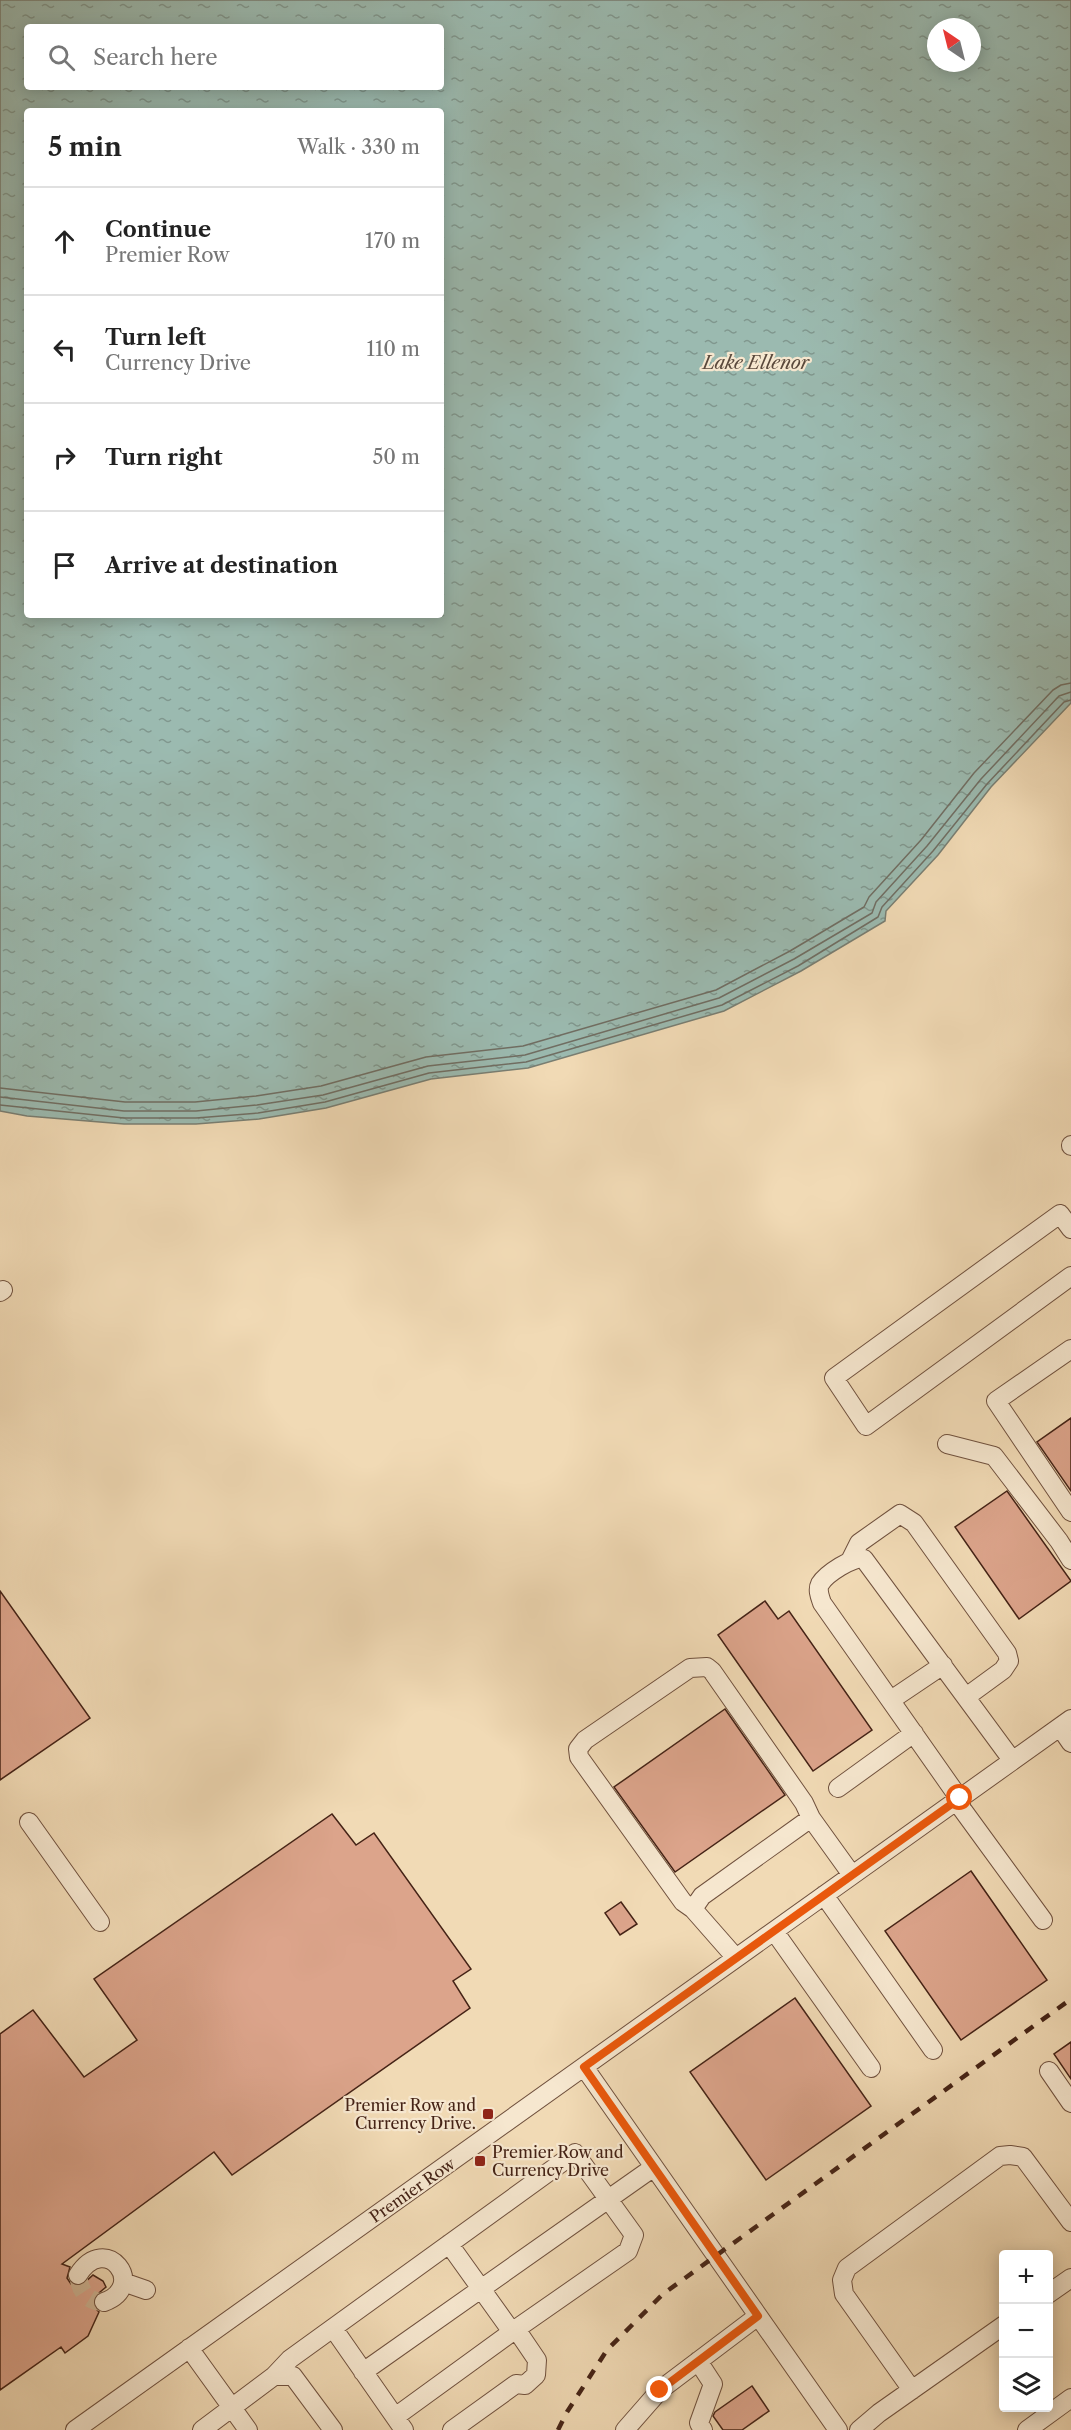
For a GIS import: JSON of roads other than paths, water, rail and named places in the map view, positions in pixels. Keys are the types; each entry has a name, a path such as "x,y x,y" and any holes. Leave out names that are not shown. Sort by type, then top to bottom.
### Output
{"street":[{"path":"1071,1229 1060,1214 834,1378 866,1426 1071,1276"},
{"path":"1071,1349 996,1401 1071,1512"},
{"path":"947,1444 994,1456 1071,1560"},
{"path":"851,1559 859,1543 900,1514 914,1523 1007,1653 1009,1661 1003,1670 966,1696"},
{"path":"1012,1760 864,1559 858,1557 851,1559 821,1581 819,1594 822,1603 960,1798 962,1809 1043,1920"},
{"path":"891,1700 943,1665"},
{"path":"736,1958 693,1909 684,1902 579,1757 578,1749 585,1740 690,1668 707,1667 712,1671 852,1875"},
{"path":"1065,1723 1071,1743"},
{"name":"Premier Row","path":"75,2430 1065,1723"},
{"path":"838,1788 914,1733"},
{"path":"693,1909 702,1896 811,1818"},
{"path":"30,1822 100,1922"},
{"path":"824,1894 933,2050"},
{"path":"774,1931 871,2068"},
{"path":"584,2067 838,2430"},
{"path":"1049,2071 1071,2103"},
{"path":"202,2430 274,2376 290,2359 575,2153 634,2235 628,2251 514,2330 400,2423 333,2328"},
{"path":"912,2390 844,2294 842,2280 847,2268 1000,2156 1023,2157 1071,2222"},
{"path":"363,2372 654,2167"},
{"path":"449,2244 537,2360 536,2375 525,2385 516,2384 452,2430"},
{"path":"78,2275 87,2263 101,2258 115,2262 120,2267 123,2282 118,2295 104,2302"},
{"path":"1053,2291 1071,2278"},
{"path":"123,2282 146,2290"},
{"path":"626,2430 660,2390 758,2316"},
{"path":"859,2430 999,2329"},
{"path":"189,2348 248,2430"},
{"path":"698,2361 713,2384 699,2423 704,2430"},
{"path":"274,2376 293,2376 333,2430"},
{"path":"1027,2430 1068,2407"}],"water":[{"name":"Lake Ellenor","path":"0,0 1071,0 1071,703 991,787 938,855 886,911 885,921 801,971 724,1011 528,1068 431,1079 326,1108 259,1119 196,1124 124,1124 27,1116 0,1111"}],"tunnel":[{"path":"78,2275 85,2294 93,2300 104,2302"}],"railway":[{"path":"558,2430 607,2350 663,2294 1071,1999"}],"place":[{"name":"Premier Row and Currency Drive.","path":"488,2114"},
{"name":"Premier Row and Currency Drive","path":"480,2161"}]}
